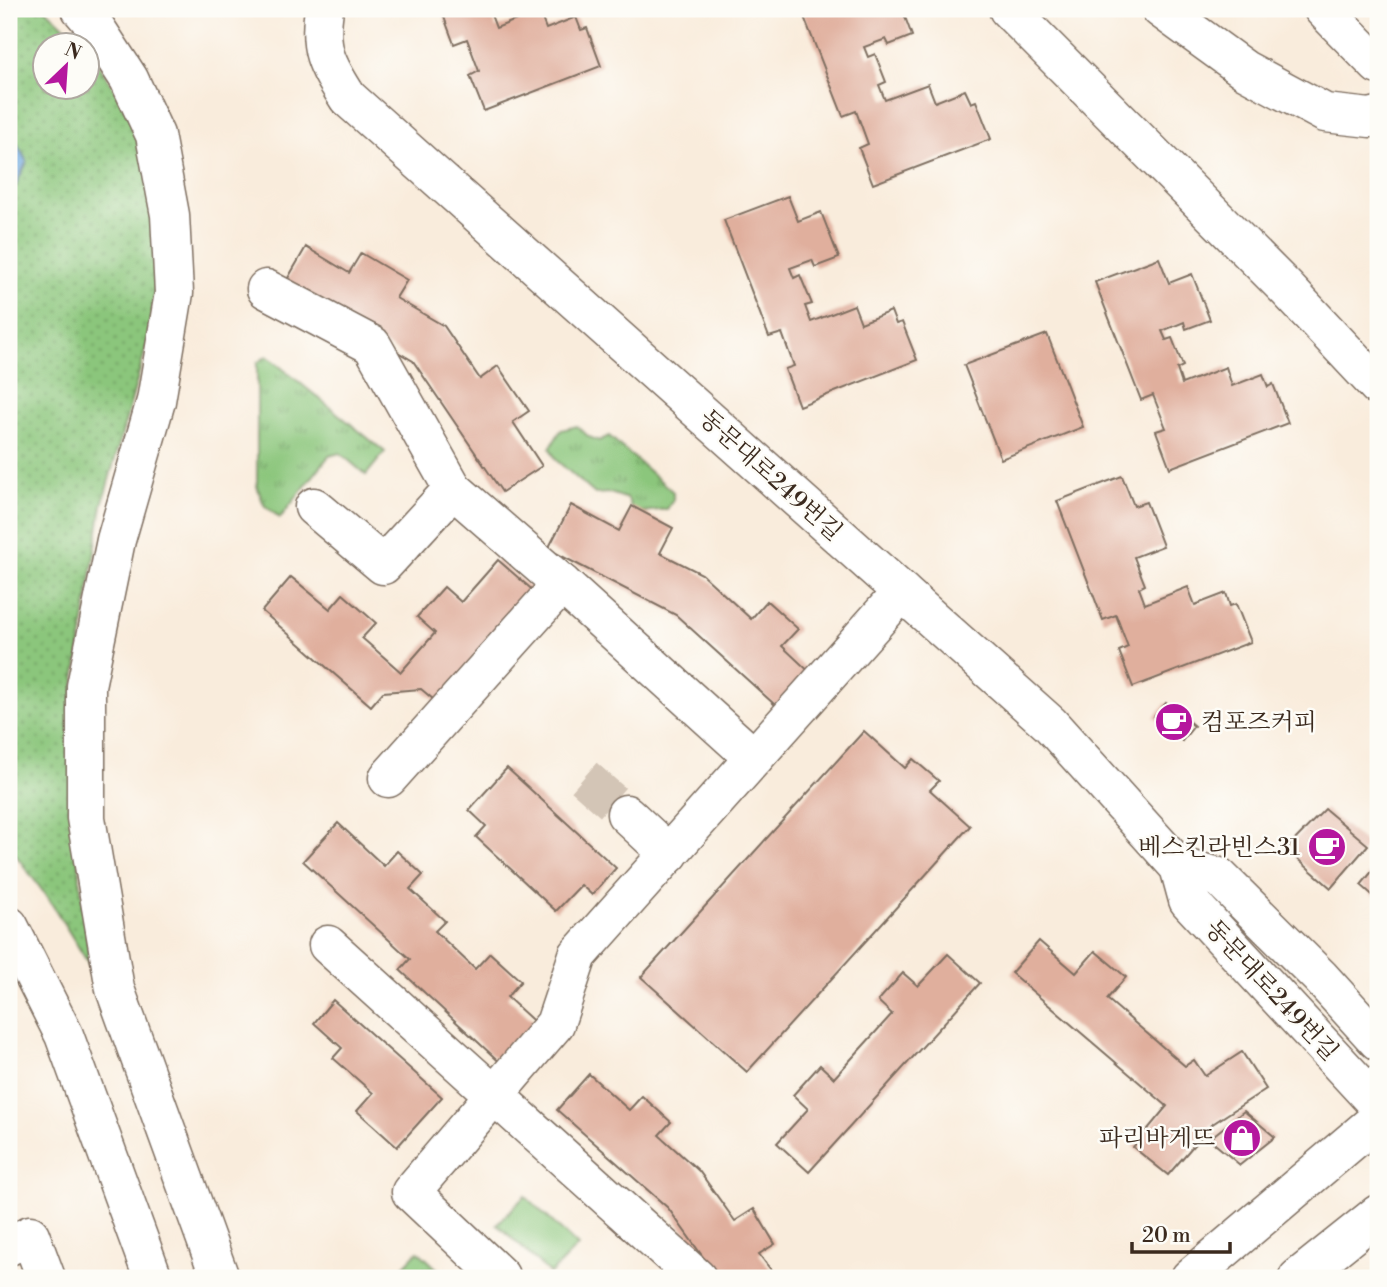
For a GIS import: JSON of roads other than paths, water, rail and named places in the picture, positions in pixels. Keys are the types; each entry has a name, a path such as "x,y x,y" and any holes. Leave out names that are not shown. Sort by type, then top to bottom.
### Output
{"main road":[{"path":"81,9 129,79 155,135 170,215 174,293 156,401 116,540 86,686 86,818 115,989 220,1278"},
{"name":"동문대로249번길","path":"324,9 321,27 323,51 331,72 348,98 1050,724 1179,867 1188,900 1378,1105"},
{"path":"1008,9 1278,280 1378,386"},
{"path":"1161,9 1245,70 1325,114 1370,118 1378,116"},
{"path":"1323,9 1378,65"},
{"path":"266,289 372,345 453,489 754,758"},
{"path":"314,507 383,565 453,489"},
{"path":"388,778 562,584"},
{"path":"500,1276 411,1192 555,1024 578,955 902,592"},
{"path":"626,814 669,854"},
{"name":"동문대로249번길","path":"1179,867 1219,877 1320,977 1378,1041"},
{"path":"9,926 64,1035 153,1278"},
{"path":"328,945 696,1278"},
{"path":"1190,1278 1378,1119"},
{"path":"1298,1278 1378,1214"},
{"path":"9,1246 30,1236 46,1278"}],"water":[{"path":"18,145 27,162 9,199 9,149"}],"tunnel":[{"path":"584,777 626,814"}],"place":[{"name":"컴포즈커피","path":"1174,722"},
{"name":"베스킨라빈스31","path":"1327,847"},
{"name":"파리바게뜨","path":"1242,1138"}]}
